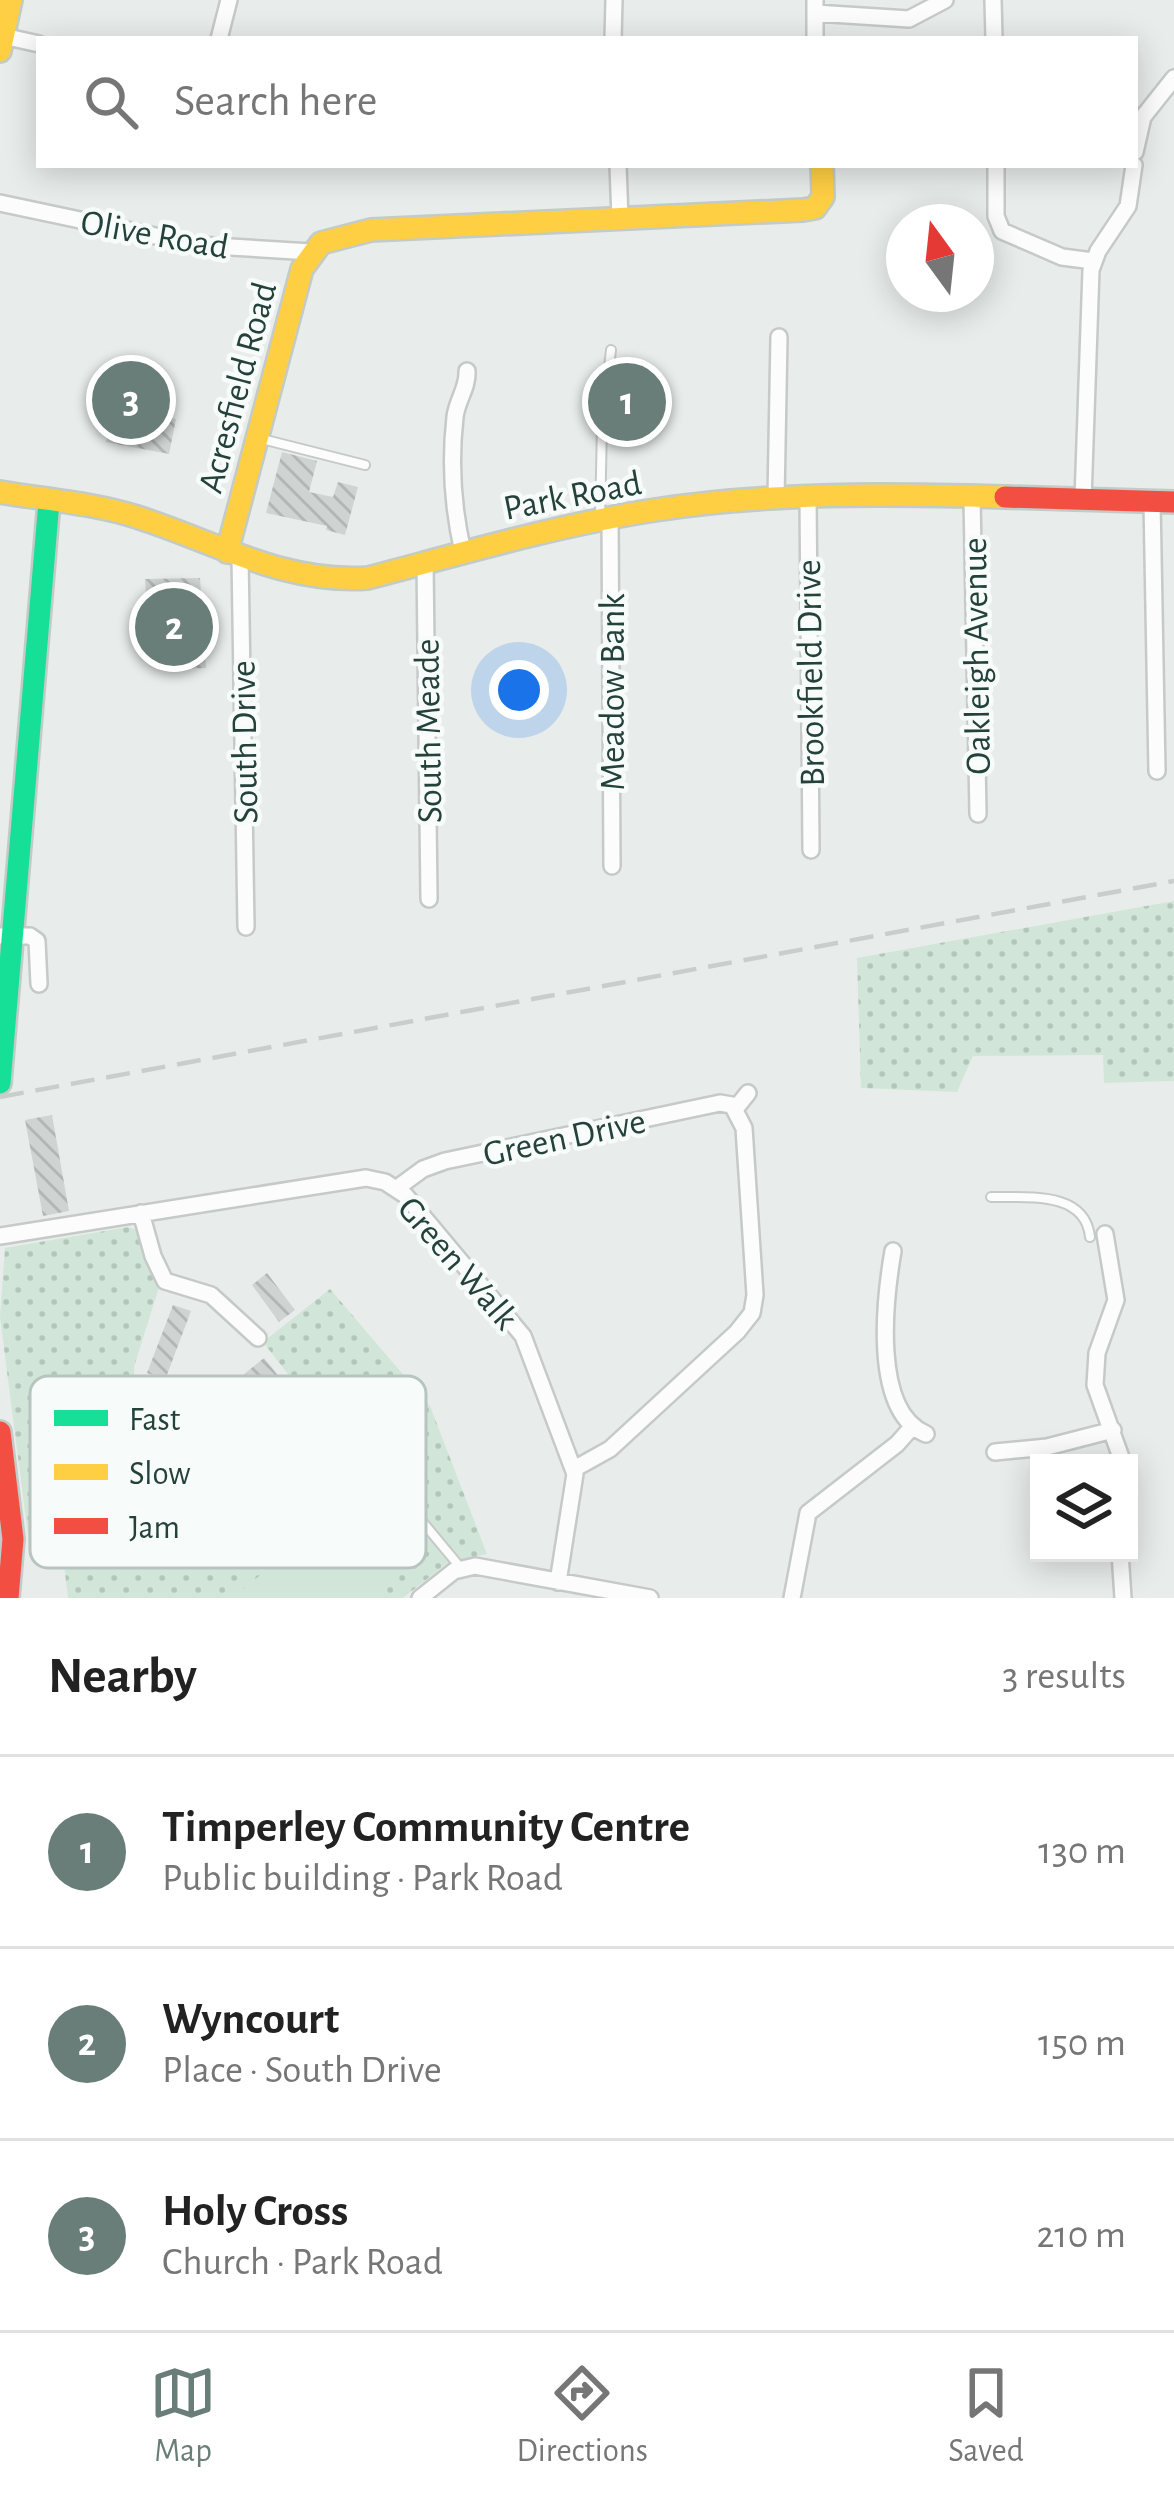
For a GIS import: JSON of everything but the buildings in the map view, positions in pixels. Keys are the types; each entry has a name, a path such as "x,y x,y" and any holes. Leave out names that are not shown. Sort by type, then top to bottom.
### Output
{"street":[{"path":"11,0 2,43 36,44"},
{"path":"220,36 229,0"},
{"path":"613,36 614,0"},
{"path":"814,36 815,6 909,19 944,0"},
{"path":"993,0 994,36"},
{"path":"1138,139 1143,117 1174,78"},
{"path":"618,168 620,219"},
{"name":"Acresfield Road","path":"233,555 256,438 302,269 311,252 333,238 371,230 803,210 819,205 824,193 822,168"},
{"path":"995,168 996,216 1002,231 1062,257 1093,262"},
{"path":"1083,499 1093,262 1129,206 1134,168"},
{"name":"Olive Road","path":"0,203 198,245 311,252"},
{"path":"776,498 779,337"},
{"path":"463,552 455,513 455,418 472,375"},
{"name":"Park Road","path":"0,492 131,514 283,573 326,581 368,578 605,518 776,498 1163,501"},
{"name":"Brookfield Drive","path":"808,496 811,850"},
{"name":"Oakleigh Avenue","path":"972,497 978,814"},
{"path":"0,1083 6,936 49,501"},
{"path":"1157,772 1163,501"},
{"name":"Meadow Bank","path":"605,518 612,866"},
{"name":"South Drive","path":"233,555 246,927"},
{"name":"South Meade","path":"425,562 429,899"},
{"path":"6,936 37,941 39,984"},
{"path":"574,1469 610,1449 759,1317 744,1128 736,1108 748,1093"},
{"name":"Green Drive","path":"397,1188 423,1169 445,1161 720,1103 736,1108"},
{"name":"Green Walk","path":"0,1237 366,1178 397,1188 520,1331 574,1469 576,1485 558,1582"},
{"path":"141,1213 165,1281 212,1295 258,1338"},
{"path":"1105,1234 1116,1300 1097,1352 1094,1376 1120,1454"},
{"path":"792,1598 805,1517 919,1430 898,1405 887,1354 885,1302 893,1251"},
{"path":"1004,1445 1047,1447 1113,1430"},
{"path":"0,1432 8,1598"},
{"path":"1121,1562 1123,1598"},
{"path":"420,1598 461,1568 484,1567 650,1598"}],"lane":[{"path":"605,518 602,426 611,350"},
{"path":"602,426 625,427"},
{"path":"256,438 365,464"},
{"path":"991,1197 1059,1200 1105,1234"},
{"path":"426,1526 461,1568"}],"green space":[{"path":"1174,901 1174,1081 1104,1083 1103,1055 973,1056 957,1092 861,1088 857,958"},
{"path":"128,1227 136,1230 160,1284 135,1376 30,1376 30,1551 0,1317 5,1248"},
{"path":"330,1289 404,1376 289,1376 263,1342"},
{"path":"426,1401 487,1554 447,1563 403,1598 68,1598 64,1568 426,1568"},
{"path":"269,1568 407,1568 370,1598 247,1598 241,1591"}],"railway":[{"path":"0,1097 1174,881"}],"traffic: fast":[{"path":"0,1083 49,501"}],"traffic: slow":[{"path":"0,51 11,0"},
{"path":"227,552 302,269 321,243 371,230 803,210 815,208 823,197 822,168"},
{"path":"0,492 120,512 278,568 337,578 368,578 583,523 698,504 830,496 1005,497"}],"traffic: jam":[{"path":"1005,497 1174,502"},
{"path":"0,1432 13,1539 8,1598"}],"place":[{"name":"Holy Cross","path":"131,400"},
{"name":"Timperley Community Centre","path":"627,402"},
{"name":"Wyncourt","path":"174,627"}]}
